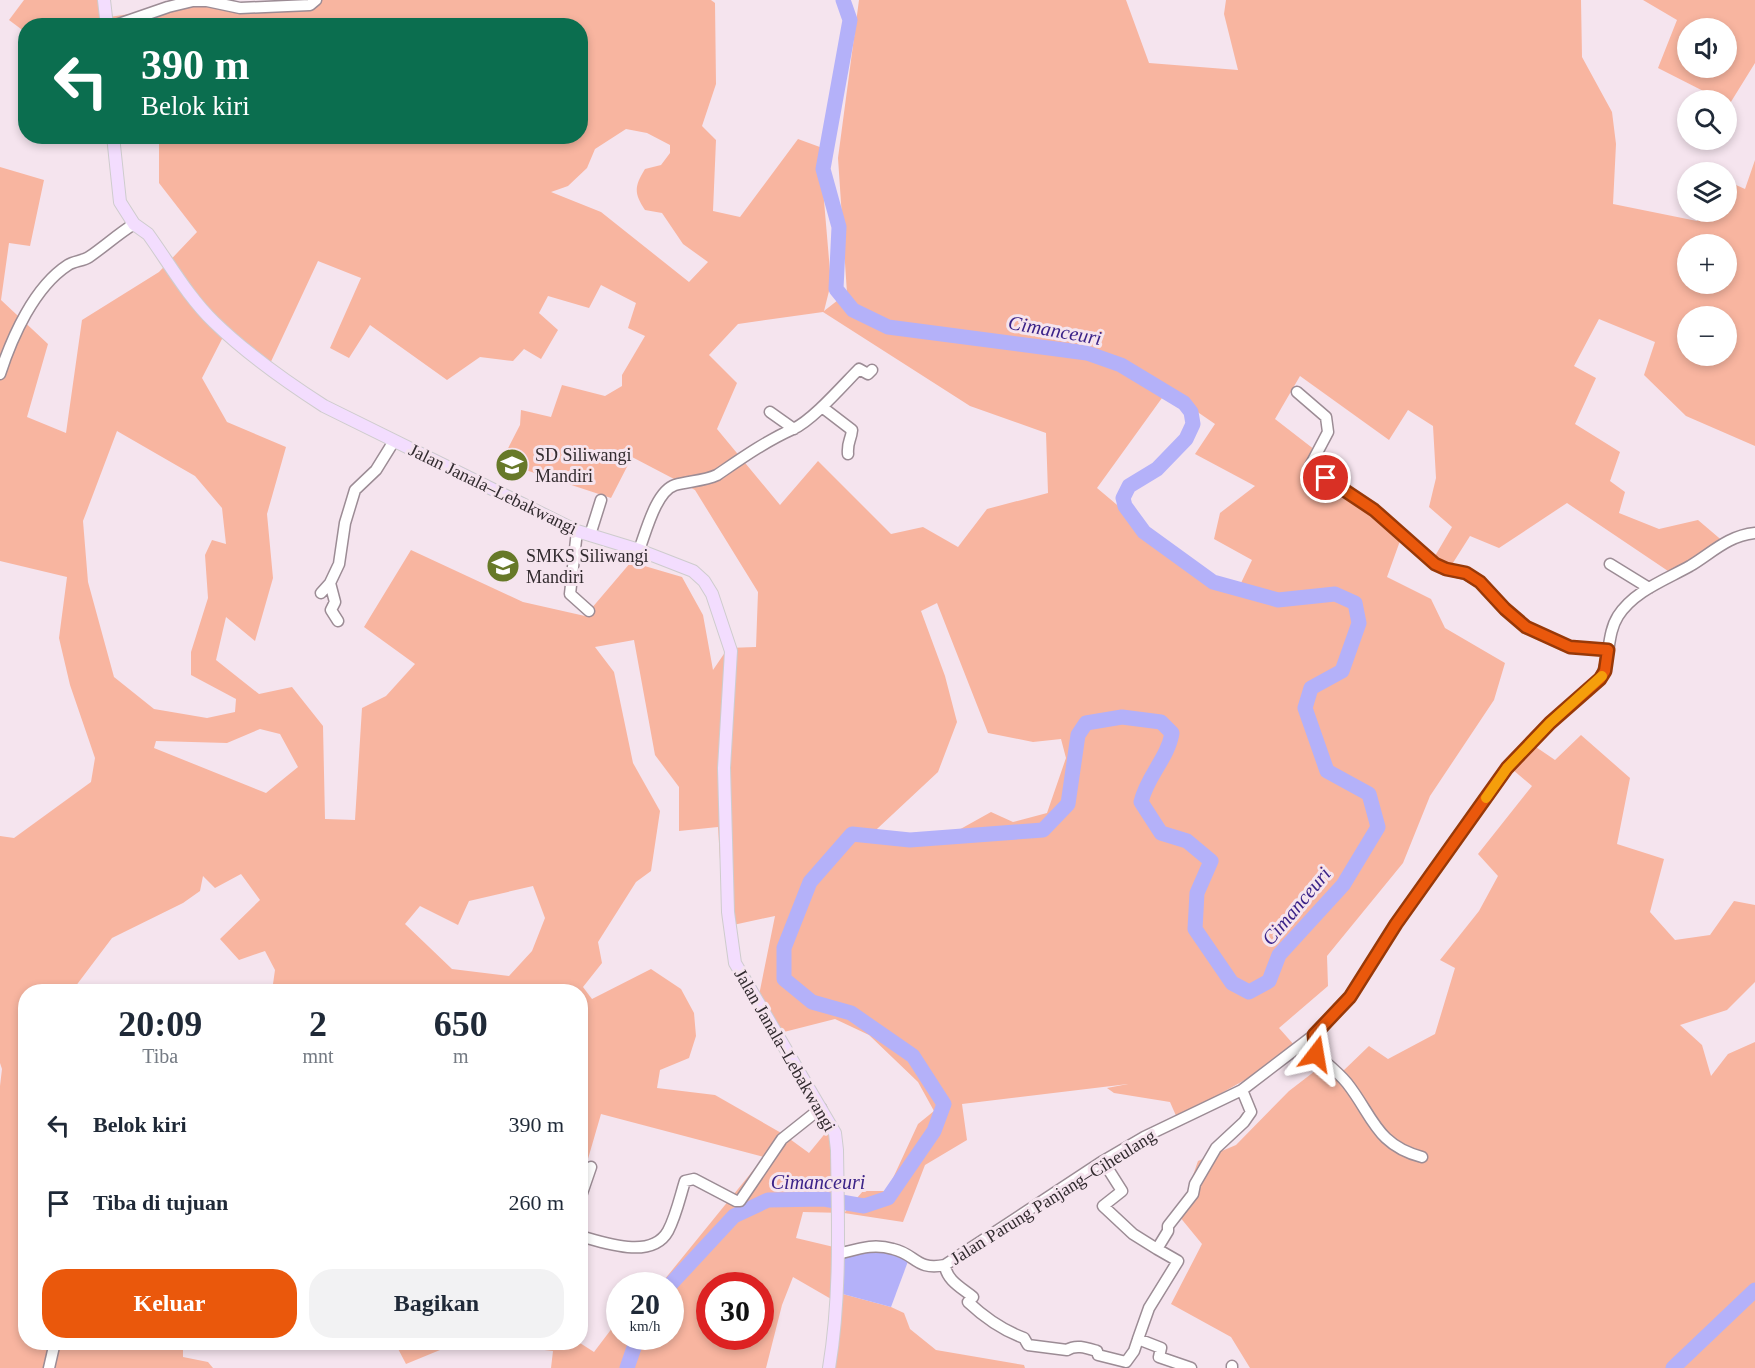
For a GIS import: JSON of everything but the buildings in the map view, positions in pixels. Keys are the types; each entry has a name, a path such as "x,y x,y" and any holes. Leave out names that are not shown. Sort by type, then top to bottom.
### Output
{"main road":[{"path":"104,0 106,18"},
{"name":"Jalan Janala–Lebakwangi","path":"114,144 120,202 134,224 148,234 185,287 213,321 291,385 324,406 577,531 639,550 693,571 704,581 712,594 731,651 723,768 728,912 735,963 835,1133 838,1254"},
{"path":"829,1368 836,1327 838,1254"}],"street":[{"path":"136,18 193,1 207,1 240,8 310,5 316,0"},
{"path":"0,374 8,349 24,316 50,280 69,264 87,258 134,224"},
{"path":"639,550 665,490 674,485 717,475 767,440 794,429 822,407 859,369 868,375 872,370"},
{"path":"1297,392 1326,417 1328,432 1310,468 1374,510 1435,564 1466,573 1480,582 1505,609 1526,627 1570,647 1608,650"},
{"path":"822,407 852,430 847,443 848,454"},
{"path":"770,412 794,429"},
{"path":"321,593 330,583 339,564 345,523 355,490 376,470 394,441"},
{"path":"590,535 601,500"},
{"path":"577,531 570,594 589,610"},
{"name":"Jalan Parung Panjang–Ciheulang","path":"838,1254 870,1245 896,1249 921,1265 935,1267 945,1265 1103,1161 1144,1137 1242,1090 1314,1035 1350,997 1396,924 1507,768 1550,723 1600,679 1605,671 1608,650 1618,615 1649,588 1692,565 1719,545 1733,537 1755,533"},
{"path":"1610,564 1649,588"},
{"path":"330,583 335,602 331,610 338,621"},
{"path":"1314,1035 1316,1054 1349,1085 1382,1136 1400,1149 1422,1157"},
{"path":"1157,1249 1168,1231 1168,1226 1193,1194 1195,1184 1216,1148 1244,1122 1251,1112 1242,1090"},
{"path":"588,1238 628,1248 656,1243 668,1232 685,1181 689,1179 694,1179 740,1201 783,1139 821,1108"},
{"path":"945,1265 946,1273 954,1283 973,1297 968,1302 984,1317 1024,1338 1028,1345 1067,1350 1073,1346 1081,1347 1097,1351 1098,1355 1126,1362 1134,1351 1149,1308 1178,1261 1133,1234 1103,1206 1122,1191 1103,1161"},
{"path":"588,1176 591,1167"},
{"path":"1138,1339 1161,1348 1159,1357 1191,1368"},
{"path":"49,1368 53,1350"}],"shaded area":[{"path":"24,0 103,0 109,17 199,4 296,5 317,0 711,0 715,3 716,84 702,126 716,140 713,211 740,217 798,139 828,150 822,177 831,283 824,311 847,293 838,158 859,0 1126,0 1149,63 1238,70 1224,14 1226,0 1581,0 1582,57 1612,112 1616,144 1613,204 1677,217 1677,222 1737,222 1737,185 1745,189 1755,160 1755,446 1686,416 1644,375 1655,342 1599,319 1574,366 1596,378 1575,424 1620,452 1610,481 1625,492 1619,513 1659,529 1698,520 1725,543 1671,573 1567,503 1499,548 1470,536 1451,566 1435,556 1452,527 1429,507 1436,478 1433,426 1408,410 1389,440 1300,376 1275,419 1315,450 1303,472 1380,519 1400,541 1387,577 1431,599 1445,628 1505,663 1494,700 1430,796 1403,863 1327,956 1328,986 1279,1028 1295,1046 1268,1067 1177,1118 1170,1102 1114,1093 1107,1088 1128,1084 962,1104 967,1140 925,1165 903,1222 844,1213 803,1212 796,1238 838,1248 839,1293 891,1307 904,1313 910,1329 936,1350 1024,1365 1025,1368 829,1368 838,1303 793,1277 782,1305 774,1336 774,1272 696,1272 696,1350 771,1350 766,1368 551,1368 553,1351 545,1350 588,1350 588,1348 594,1352 606,1336 606,1350 684,1350 684,1272 671,1272 764,1157 601,1114 588,1159 588,994 592,999 651,969 681,989 694,1013 696,1036 689,1058 660,1070 657,1088 715,1095 783,1134 809,1153 832,1125 845,1212 863,1191 887,1191 918,1124 934,1111 918,1082 869,1035 835,1019 780,1033 757,1005 775,916 724,927 718,827 679,831 679,787 655,755 634,640 595,647 614,672 633,763 660,811 651,871 636,882 598,942 602,963 585,984 273,984 275,970 265,951 239,960 220,939 260,900 241,874 215,888 203,876 200,891 183,903 112,938 77,984 18,984 18,1350 183,1350 183,1357 208,1362 213,1368 0,1368 0,1086 2,1069 0,1063 0,836 14,838 91,782 95,758 70,685 59,638 67,577 0,561 0,167 44,180 30,246 9,243 1,300 48,344 27,417 66,433 82,320 159,272 197,232 159,183 159,144 588,144 588,18 18,18 18,27 9,20","holes":["626,129 647,133 670,145 670,153 661,165 645,169 637,185 637,194 645,210 662,213 683,244 708,262 689,282 601,212 551,192 568,186 587,168 595,149","318,261 361,278 330,348 349,358 370,325 447,380 480,357 513,361 524,349 541,359 558,330 539,313 548,296 589,308 601,285 636,303 628,328 645,336 622,375 622,386 605,396 562,385 551,417 521,410 520,425 501,462 611,498 632,457 695,490 758,592 756,647 728,648 713,670 703,615 682,577 631,562 585,616 523,602 411,550 364,627 415,664 386,696 362,708 355,820 325,819 323,726 292,687 259,694 216,660 226,617 255,641 273,578 267,514 286,447 227,422 202,378 223,337 268,368","823,312 970,406 1046,433 1048,493 987,509 958,547 923,527 891,534 818,461 780,505 717,429 737,383 709,355 738,324","1167,391 1215,424 1195,454 1255,486 1220,513 1214,539 1252,560 1241,583 1212,585 1097,488","117,431 195,476 222,508 226,544 212,540 205,555 208,598 191,652 191,675 236,699 235,712 207,718 154,709 114,677 88,582 83,521","937,603 988,733 1033,742 1061,739 1066,758 1047,813 1013,822 991,812 930,846 863,842 938,772 957,722 945,676 921,611","260,729 280,734 298,767 266,793 154,748 156,741 227,743","533,886 545,918 532,951 509,976 452,969 405,924 420,906 458,925 469,901"]},
{"path":"1643,0 1755,0 1755,63 1737,92 1737,90 1701,90 1678,78 1737,78 1737,18 1677,18 1677,20"},
{"path":"1677,20 1677,78 1658,68"},
{"path":"1581,735 1630,778 1617,844 1664,859 1650,912 1675,940 1710,935 1734,901 1755,905 1755,982 1727,1010 1680,1025 1702,1045 1711,1076 1728,1054 1755,1042 1755,1368 1250,1368 1231,1337 1171,1304 1202,1244 1179,1216 1198,1161 1236,1145 1289,1091 1328,1061 1342,1072 1369,1046 1388,1059 1435,1034 1455,968 1440,960 1479,911 1498,876 1478,854 1532,786 1512,769 1533,745 1555,760"},
{"path":"865,1245 910,1256 891,1307 839,1293 840,1258"},
{"path":"399,1350 440,1350 406,1364"}],"waterway":[{"name":"Cimanceuri","path":"682,1272 734,1216 768,1200 824,1199 864,1206 888,1198 934,1131 944,1104 913,1056 851,1013 812,1002 784,979 784,948 810,882 852,834 910,840 1043,830 1068,804 1078,735 1086,723 1122,717 1161,722 1172,733 1170,742 1141,802 1161,833 1187,841 1211,861 1197,893 1195,929 1232,983 1249,992 1269,981 1279,955 1343,885 1378,827 1369,794 1327,771 1305,708 1311,688 1342,671 1359,623 1355,603 1335,594 1278,600 1213,582 1144,532 1125,506 1123,498 1129,486 1157,469 1186,439 1193,424 1191,412 1184,403 1121,365 1087,353 888,327 853,310 836,289 839,227 823,169 850,20 843,0"},
{"name":"Cimanceuri","path":"1673,1368 1755,1290"},
{"name":"Cimanceuri","path":"627,1368 633,1350"}],"slow traffic":[{"path":"1486,798 1507,768 1550,723 1602,676"}],"place":[{"name":"SD Siliwangi Mandiri","path":"512,465"},
{"name":"SMKS Siliwangi Mandiri","path":"503,566"}],"route":[{"path":"1316,1054 1314,1035 1334,1017 1350,997 1396,924 1507,768 1550,723 1600,679 1605,671 1608,650 1570,647 1526,627 1505,609 1480,582 1466,573 1435,564 1374,510 1326,478"}]}
